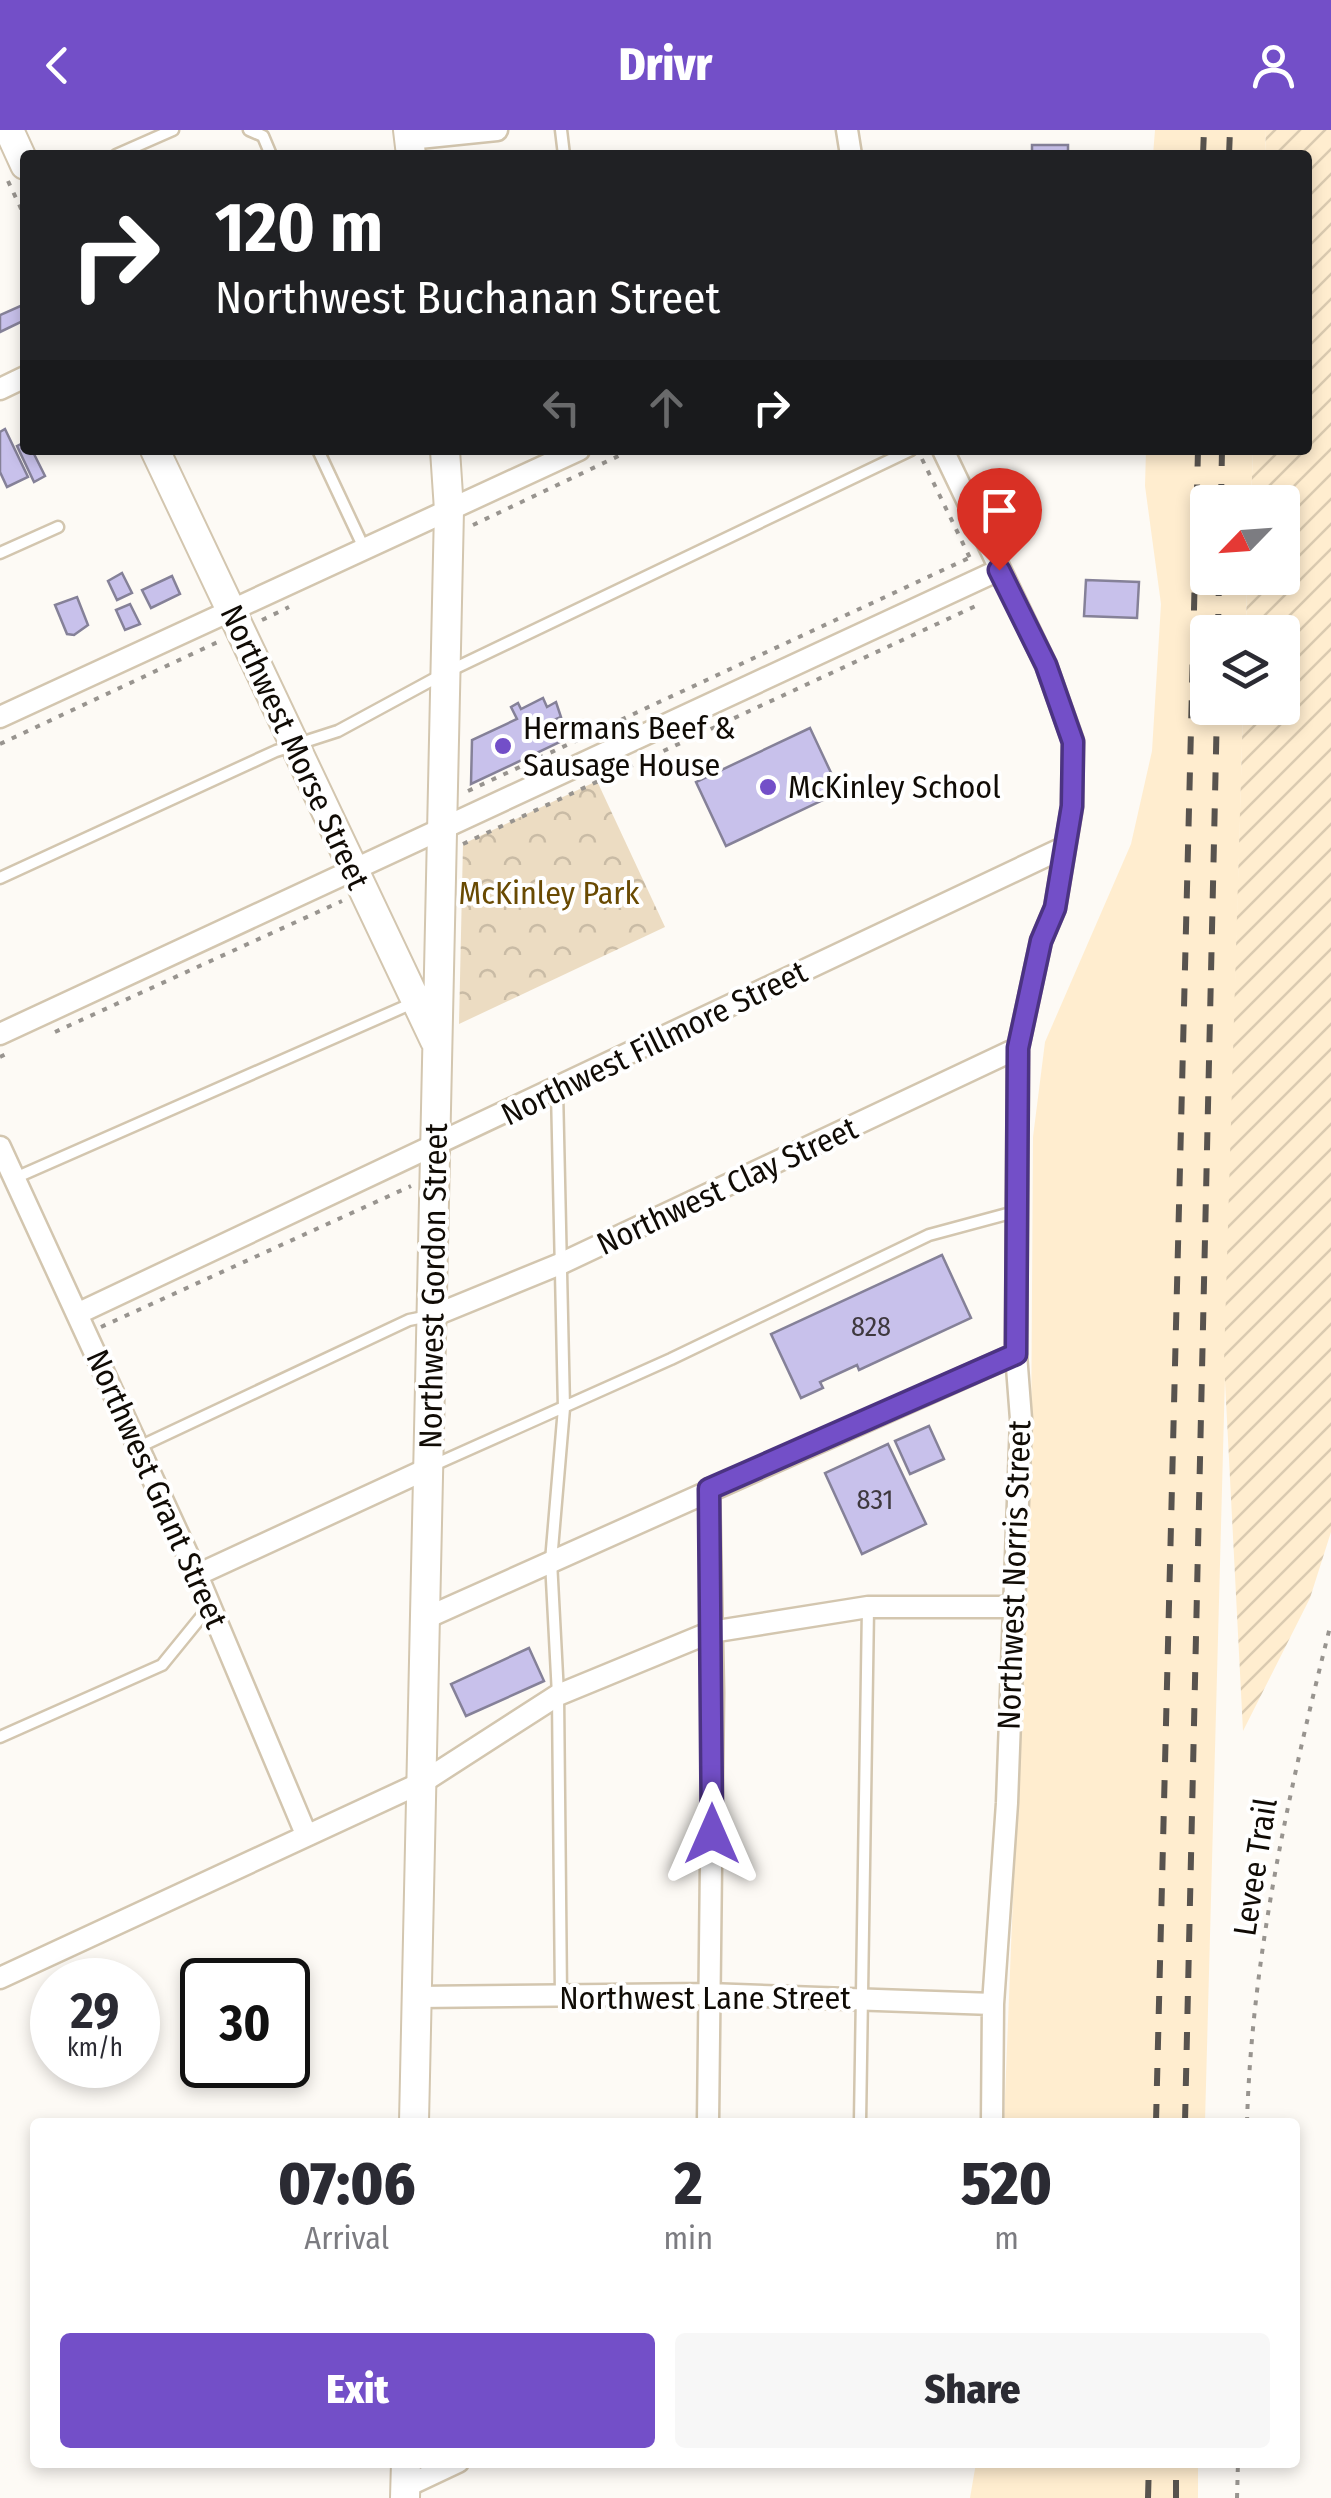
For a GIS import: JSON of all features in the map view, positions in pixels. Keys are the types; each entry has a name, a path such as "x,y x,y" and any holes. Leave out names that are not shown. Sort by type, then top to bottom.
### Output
{"main road":[{"path":"9,130 17,173"},
{"name":"Northwest Morse Street","path":"157,455 227,631 295,744 344,874 436,1044"},
{"name":"Northwest Gordon Street","path":"414,2118 436,1044 452,838 444,673 449,510 445,455"}],"street":[{"path":"409,141 497,130"},
{"name":"Northwest Norris Street","path":"945,455 979,553 1046,665 1073,742 1072,806 1055,908 1041,941 1018,1048 1016,1354 1021,1419 992,2118"},
{"path":"0,718 227,631 365,549 449,510 536,460"},
{"path":"0,1034 344,874 452,838 990,574"},
{"name":"Northwest Fillmore Street","path":"79,1313 435,1161 557,1090 1065,847"},
{"name":"Northwest Clay Street","path":"432,1316 560,1264 1018,1048"},
{"name":"Northwest Grant Street","path":"0,1147 197,1575 306,1834"},
{"path":"426,1618 1016,1354"},
{"path":"197,1575 429,1468"},
{"path":"708,2118 709,1489"},
{"path":"0,1978 423,1782 558,1694 711,1632 868,1607 1011,1607"},
{"name":"Northwest Lane Street","path":"417,1997 708,1994 994,2004"},
{"path":"405,2482 442,2468"}],"lane":[{"path":"127,150 173,130"},
{"path":"249,130 263,136 270,150"},
{"path":"320,455 365,549"},
{"path":"0,878 295,744 338,732 444,673 903,455"},
{"path":"0,553 58,526"},
{"path":"14,1178 415,1002"},
{"path":"557,1090 564,1408 551,1561 558,1694 561,1997"},
{"path":"429,1468 929,1234 1018,1210"},
{"path":"139,1447 409,1320 432,1316"},
{"path":"0,1738 112,1692 162,1665 210,1606"},
{"path":"860,2118 868,1607"}],"path":[{"path":"448,539 622,455"},
{"path":"917,455 990,574"},
{"path":"462,794 979,553"},
{"path":"452,838 980,604"},
{"path":"0,744 227,631 294,605"},
{"path":"54,1032 345,900 344,874"},
{"path":"0,1057 18,1049"},
{"path":"88,1333 435,1161"},
{"name":"Levee Trail","path":"1247,2118 1248,2066 1282,1817 1331,1623"},
{"path":"1237,2498 1238,2468"}],"shaded area":[{"path":"1155,130 1266,130 1265,150 1153,150"},
{"path":"1266,130 1331,130 1331,1532 1310,1598 1243,1731 1224,1362 1243,725 1300,725 1300,615 1246,615 1247,595 1300,595 1300,485 1252,485 1253,455 1312,455 1312,150 1265,150"},
{"path":"1146,455 1253,455 1252,485 1190,485 1190,595 1247,595 1246,615 1190,615 1190,725 1243,725 1205,2118 1004,2118 1031,1446 1033,1137 1045,1042 1131,844 1152,751 1161,604 1145,486"},
{"path":"975,2468 1198,2468 1198,2498 970,2498"}],"green space":[{"name":"McKinley Park","path":"597,781 665,927 459,1024 463,844"}],"building":[{"path":"1032,145 1068,145 1068,150 1032,150"},
{"path":"20,306 20,322 0,332 0,315"},
{"path":"5,429 28,477 7,487 0,472 0,432"},
{"path":"21,455 34,455 45,476 34,482"},
{"path":"122,573 132,593 117,600 108,581"},
{"path":"172,576 180,594 151,608 142,590"},
{"path":"1086,580 1139,582 1137,618 1084,616"},
{"path":"77,597 88,625 74,635 67,634 55,605"},
{"path":"130,604 140,624 125,630 116,610"},
{"path":"543,698 547,707 556,702 561,717 540,726 543,731 553,727 560,742 471,784 472,740 517,719 511,707 518,703 521,709"},
{"name":"McKinley School","path":"810,728 840,792 726,846 696,782"},
{"path":"942,1255 971,1318 859,1370 857,1365 820,1382 823,1388 801,1398 771,1334"},
{"path":"929,1426 944,1459 910,1474 895,1441"},
{"path":"888,1444 926,1524 862,1554 825,1473"},
{"path":"529,1648 544,1681 466,1716 451,1684"}],"railway":[{"path":"1203,150 1204,130"},
{"path":"1229,150 1230,130"},
{"path":"1156,2118 1198,455"},
{"path":"1221,485 1222,455"},
{"path":"1218,615 1219,595"},
{"path":"1185,2118 1217,725"},
{"path":"1148,2498 1149,2468"},
{"path":"1176,2468 1176,2498"}],"place":[{"name":"Hermans Beef & Sausage House","path":"503,746"},
{"name":"McKinley School","path":"768,787"}],"route":[{"path":"712,1834 709,1489 1016,1354 1021,1109 1018,1048 1041,941 1055,908 1072,806 1073,742 1046,665 999,570"}]}
